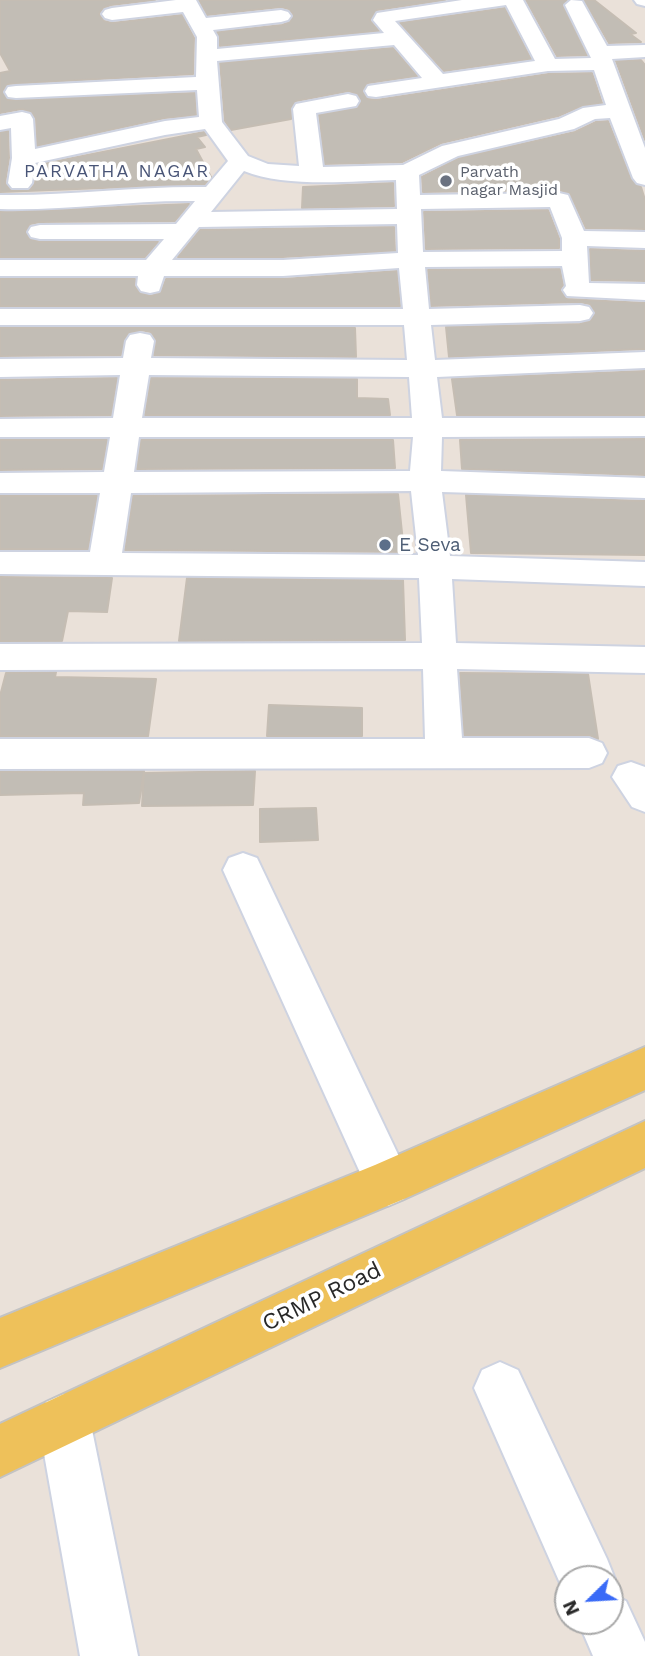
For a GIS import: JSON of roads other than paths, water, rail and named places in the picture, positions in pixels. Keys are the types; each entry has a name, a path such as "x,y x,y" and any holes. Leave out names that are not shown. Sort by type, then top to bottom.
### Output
{"main road":[{"path":"0,1343 387,1183 645,1068"},
{"name":"CRMP Road","path":"0,1451 645,1144"}],"street":[{"path":"437,80 383,20 384,17 504,0"},
{"path":"513,0 548,65"},
{"path":"575,5 601,59 645,178"},
{"path":"192,10 207,37 207,83 211,122 240,161 264,171 312,174 407,172 450,151 566,124 591,113 620,110"},
{"path":"112,14 192,10 281,16"},
{"path":"207,56 400,38"},
{"path":"376,91 645,51"},
{"path":"207,83 147,89 11,83 11,121 24,158 8,202 51,203 155,193 212,194"},
{"path":"312,174 304,109 348,102"},
{"path":"24,158 165,128 211,122"},
{"path":"104,564 152,269 240,161"},
{"path":"407,172 411,260 428,428 425,481 435,567 444,753"},
{"path":"40,232 188,226 556,198 563,205 574,248 578,302 591,361"},
{"path":"0,268 283,268 574,248 645,240"},
{"path":"0,317 418,317 578,302 645,292"},
{"path":"0,368 135,366 424,369 645,360"},
{"path":"0,428 645,427"},
{"path":"0,482 425,481 645,488"},
{"path":"0,563 435,567 645,575"},
{"path":"0,657 438,656 645,660"},
{"path":"0,754 589,753"},
{"path":"243,870 387,1183"},
{"path":"500,1388 581,1565"},
{"path":"64,1420 109,1656"},
{"path":"612,1635 622,1656"}],"place":[{"name":"Parvath nagar Masjid","path":"446,181"},
{"name":"E Seva","path":"385,545"}],"district":[{"name":"PARVATHA NAGAR","path":"117,172"}]}
